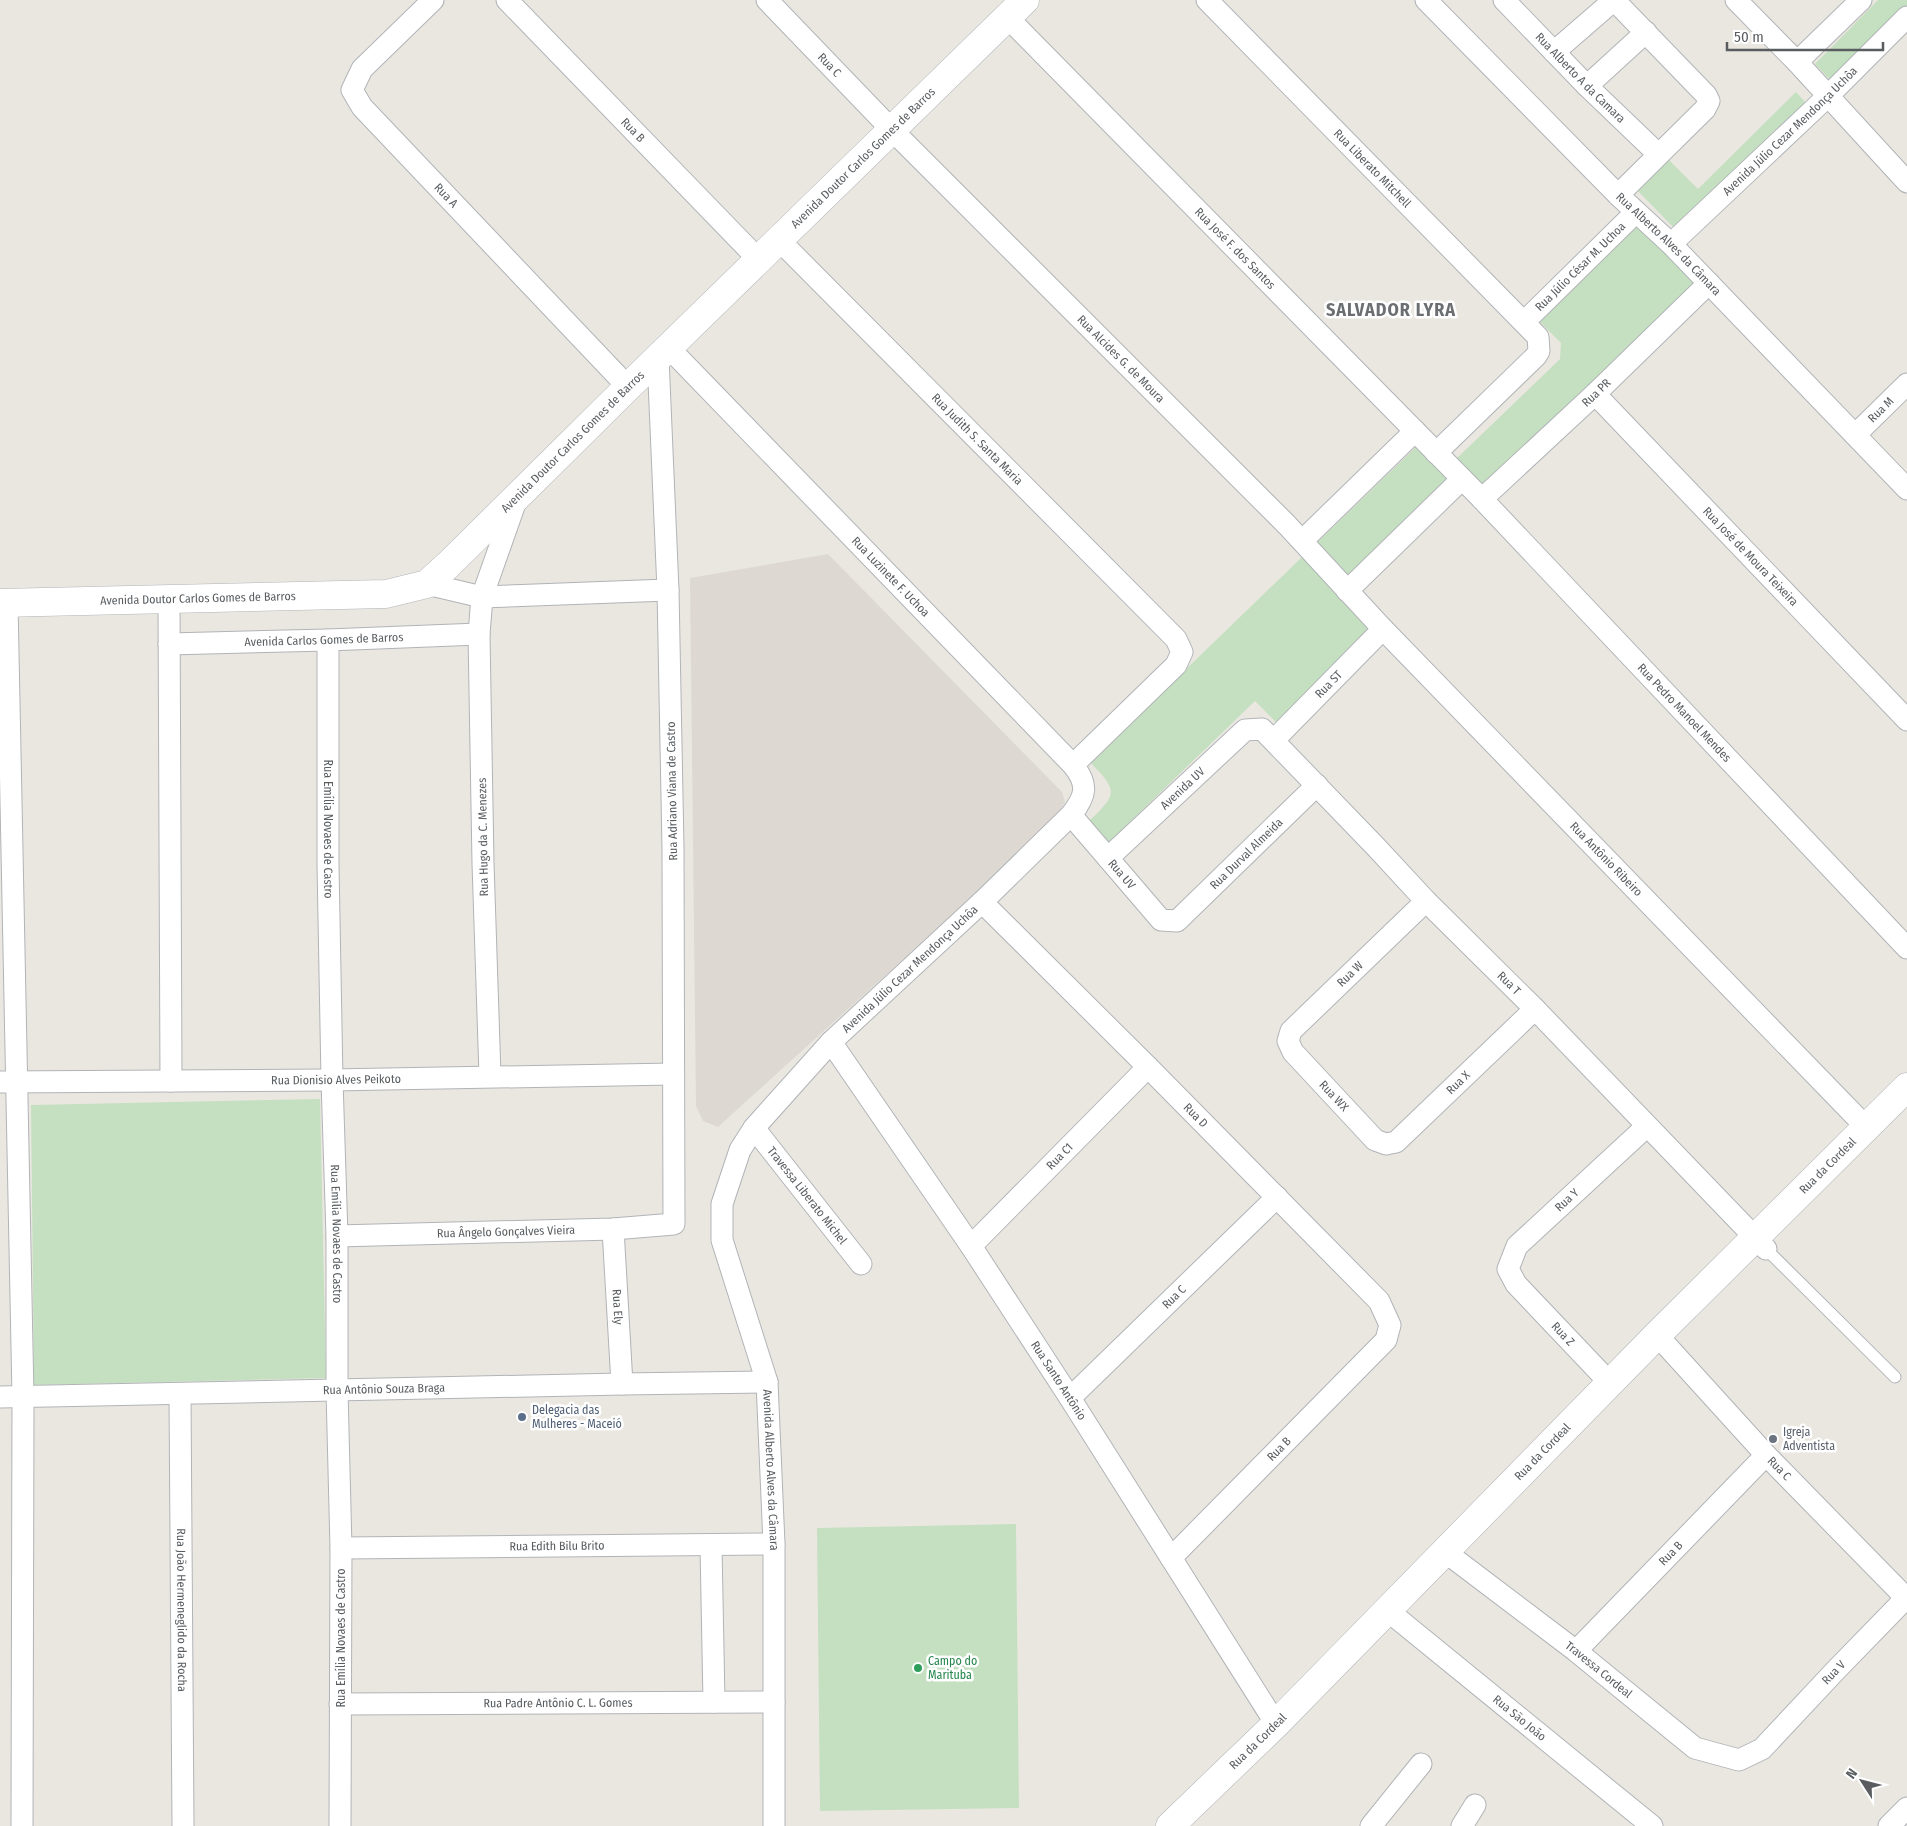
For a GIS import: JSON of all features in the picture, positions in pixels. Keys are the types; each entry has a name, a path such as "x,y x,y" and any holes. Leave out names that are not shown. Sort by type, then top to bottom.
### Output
{"street":[{"name":"Rua A","path":"433,0 362,69 352,90 362,107 628,387"},
{"name":"Rua B","path":"507,0 758,260"},
{"name":"Rua C","path":"767,0 892,130"},
{"name":"Rua Liberato Mitchell","path":"1207,0 1531,329"},
{"name":"Rua Alberto Alves da Câmara","path":"1426,0 1618,195 1671,244 1907,489"},
{"name":"Rua Alberto A da Camara","path":"1504,0 1587,86 1658,154"},
{"path":"1554,52 1614,0 1706,95 1709,101 1705,109 1618,195"},
{"path":"1736,0 1797,62 1907,182"},
{"path":"1797,62 1861,0"},
{"name":"Avenida Doutor Carlos Gomes de Barros","path":"3,603 169,601 386,594 427,584 1016,9"},
{"name":"Rua José F. dos Santos","path":"1016,9 1462,479"},
{"name":"Avenida Júlio Cezar Mendonça Uchôa","path":"1671,244 1828,96 1907,17"},
{"path":"1587,86 1619,54 1646,32"},
{"name":"Rua Alcides G. de Moura","path":"892,130 1302,541 1347,590"},
{"name":"Rua Júlio César M. Uchoa","path":"1531,329 1636,212"},
{"name":"Rua Judith S. Santa Maria","path":"779,240 1176,639 1182,652 1176,665 1073,765"},
{"name":"Rua PR","path":"1482,499 1595,394 1709,283"},
{"path":"1436,453 1540,351 1531,329"},
{"name":"Rua Adriano Viana de Castro","path":"663,353 673,848 674,1224"},
{"name":"Rua Luzinete F. Uchoa","path":"663,353 1073,765 1081,775 1084,786 1082,802 1071,815"},
{"name":"Rua M","path":"1855,435 1907,384"},
{"name":"Rua José de Moura Teixeira","path":"1595,394 1907,720"},
{"path":"1302,541 1415,431"},
{"path":"1347,590 1462,479"},
{"name":"Rua Pedro Manoel Mendes","path":"1462,479 1907,948"},
{"name":"Rua Hugo da C. Menezes","path":"490,1076 483,863 479,634 482,597 518,496"},
{"path":"427,584 482,597 668,590"},
{"name":"Rua Antônio Ribeiro","path":"1347,590 1866,1127"},
{"path":"169,601 171,1081"},
{"path":"3,603 10,1239 24,1397 22,1826"},
{"name":"Rua ST","path":"1268,735 1383,629"},
{"name":"Avenida Carlos Gomes de Barros","path":"169,644 479,634"},
{"name":"Rua Emília Novaes de Castro","path":"328,640 328,865 337,1236 337,1391 341,1548 340,1826"},
{"name":"Avenida UV","path":"1108,858 1245,730 1268,735"},
{"name":"Rua T","path":"1268,735 1426,901 1535,1010 1761,1243"},
{"name":"Rua Durval Almeida","path":"1177,921 1317,785"},
{"name":"Avenida Júlio Cezar Mendonça Uchôa","path":"754,1128 831,1042 982,902 1071,815"},
{"name":"Rua UV","path":"1071,815 1161,920 1177,921"},
{"name":"Rua W","path":"1293,1052 1288,1041 1291,1031 1426,901"},
{"name":"Rua D","path":"982,902 1379,1301 1390,1325 1386,1340"},
{"name":"Rua X","path":"1375,1140 1386,1144 1396,1142 1535,1010"},
{"name":"Rua Santo Antônio","path":"831,1042 971,1246 1070,1398 1276,1724"},
{"name":"Rua WX","path":"1293,1052 1375,1140"},
{"name":"Rua C1","path":"971,1246 1148,1067"},
{"name":"Rua Dionisio Alves Peikoto","path":"8,1082 332,1080 673,1074"},
{"name":"Rua da Cordeal","path":"1178,1824 1657,1334 1761,1243 1866,1127 1907,1087"},
{"name":"Rua Y","path":"1516,1284 1508,1270 1517,1246 1647,1126"},
{"name":"Travessa Liberato Michel","path":"754,1128 861,1264"},
{"name":"Avenida Alberto Alves da Câmara","path":"754,1128 740,1150 722,1204 722,1240 767,1382 774,1544 774,1826"},
{"name":"Rua C","path":"1070,1398 1277,1197"},
{"name":"Rua Ângelo Gonçalves Vieira","path":"337,1236 613,1230 674,1224"},
{"name":"Rua Ely","path":"613,1230 622,1384"},
{"name":"Rua Z","path":"1516,1284 1610,1383"},
{"name":"Rua C","path":"1657,1334 1766,1455 1906,1598"},
{"name":"Rua B","path":"1171,1558 1386,1340"},
{"name":"Rua Antônio Souza Braga","path":"0,1397 180,1395 767,1382"},
{"name":"Rua João Hermeneglido da Rocha","path":"180,1395 183,1826"},
{"name":"Rua B","path":"1576,1651 1766,1455"},
{"name":"Rua Edith Bilu Brito","path":"341,1548 774,1544"},
{"path":"711,1546 714,1702"},
{"name":"Travessa Cordeal","path":"1444,1551 1576,1651 1695,1748 1739,1760 1762,1749"},
{"name":"Rua V","path":"1762,1749 1906,1598"},
{"name":"Rua São João","path":"1387,1610 1652,1826"},
{"name":"Rua Padre Antônio C. L. Gomes","path":"340,1704 774,1702"},
{"path":"1370,1826 1421,1764"},
{"path":"1462,1826 1475,1806"},
{"path":"1889,1826 1907,1808"}],"lane":[{"path":"1761,1243 1895,1377"}],"shaded area":[{"path":"828,554 1062,792 1065,802 1050,826 718,1127 703,1121 696,1106 690,578"}],"green space":[{"path":"1878,0 1907,0 1907,6 1832,82 1815,64"},
{"path":"1796,92 1806,103 1677,231 1636,189 1667,158 1698,189"},
{"path":"1641,218 1702,282 1484,491 1455,460 1560,359 1561,343 1536,318"},
{"path":"1418,445 1454,482 1340,591 1378,630 1282,728 1255,701 1108,843 1088,822 1105,805 1111,793 1106,780 1090,762"},
{"path":"320,1099 326,1378 34,1385 31,1105"},
{"name":"Campo do Marituba","path":"1016,1524 1019,1808 820,1811 817,1528"}],"place":[{"name":"Delegacia das Mulheres - Maceió","path":"522,1417"},
{"name":"Igreja Adventista","path":"1773,1439"},
{"name":"Campo do Marituba","path":"918,1668"}],"district":[{"name":"SALVADOR LYRA","path":"1391,310"}]}
